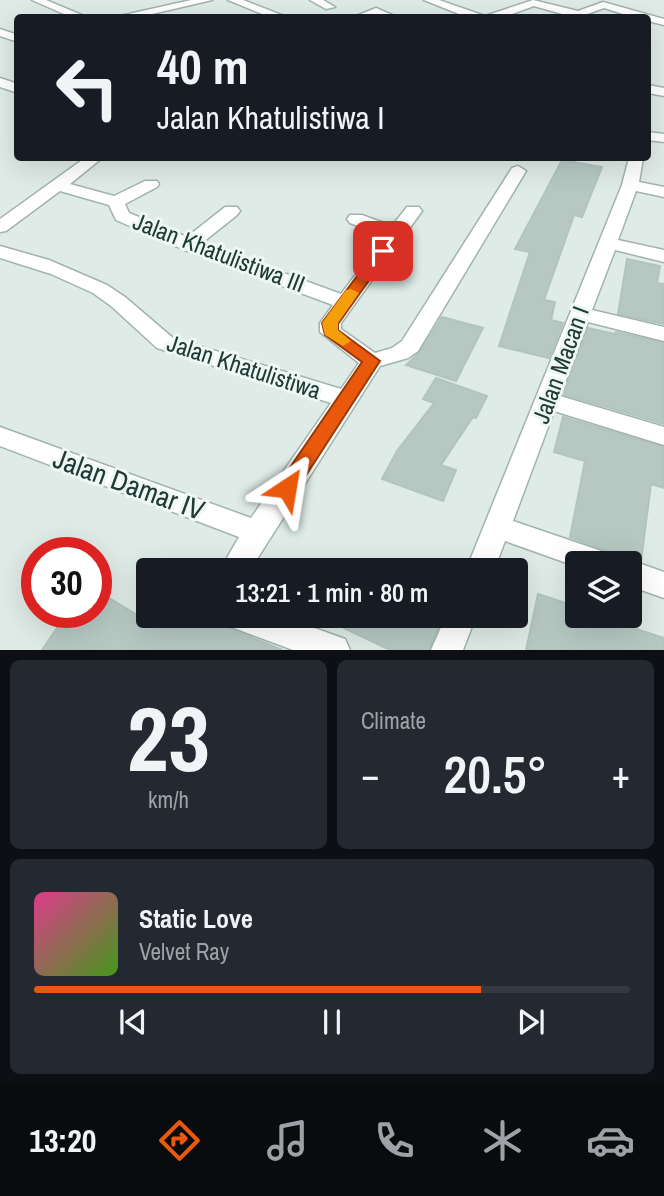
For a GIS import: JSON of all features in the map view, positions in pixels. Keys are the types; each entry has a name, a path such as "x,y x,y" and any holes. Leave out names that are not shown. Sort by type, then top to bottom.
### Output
{"street":[{"path":"37,0 74,14"},
{"path":"136,14 207,0"},
{"path":"233,0 273,14"},
{"path":"315,0 330,7"},
{"path":"429,0 469,14"},
{"path":"501,14 534,3 575,14"},
{"path":"581,14 603,5 635,14"},
{"path":"167,8 181,14"},
{"path":"0,227 60,186 90,161"},
{"name":"Jalan Macan I","path":"485,558 549,401 579,313 630,185 635,161"},
{"path":"242,558 372,361 400,353 410,346 518,171"},
{"path":"116,202 151,184"},
{"path":"630,185 664,192"},
{"name":"Jalan Khatulistiwa III","path":"60,186 116,202 122,216 189,245 345,302"},
{"path":"189,245 231,211"},
{"path":"372,361 331,332 330,323 414,211"},
{"path":"356,219 396,234"},
{"path":"608,243 664,256"},
{"name":"Jalan Khatulistiwa","path":"0,252 36,262 112,297 150,334 164,343 345,400"},
{"path":"579,313 664,334"},
{"path":"549,401 664,436"},
{"name":"Jalan Damar IV","path":"0,436 257,532"},
{"path":"498,527 566,551"},
{"path":"642,577 664,585"},
{"path":"273,628 334,650"},
{"path":"447,650 456,628"}],"building":[{"path":"561,161 602,167 582,217 574,215 544,300 555,302 551,320 563,323 549,358 499,346 530,252 515,249"},
{"path":"627,259 660,266 657,283 664,284 664,324 618,314"},
{"path":"442,317 483,328 456,381 406,365 420,352"},
{"path":"588,328 664,343 664,424 563,394"},
{"path":"436,378 487,396 476,418 473,417 441,465 456,470 443,501 382,479 397,451 434,403 423,399"},
{"path":"563,417 664,447 664,488 651,484 642,553 642,551 608,551 570,537 585,461 554,452"},
{"path":"538,594 565,603 565,628 634,628 664,638 664,650 526,650"},
{"path":"112,600 136,614 136,628 229,628 282,650 42,650 57,628 112,628"},
{"path":"344,628 438,628 429,650 390,650"}],"slow traffic":[{"path":"343,341 331,332 330,323 351,293"}],"route":[{"path":"287,488 372,361 331,332 330,323 383,251"}]}
